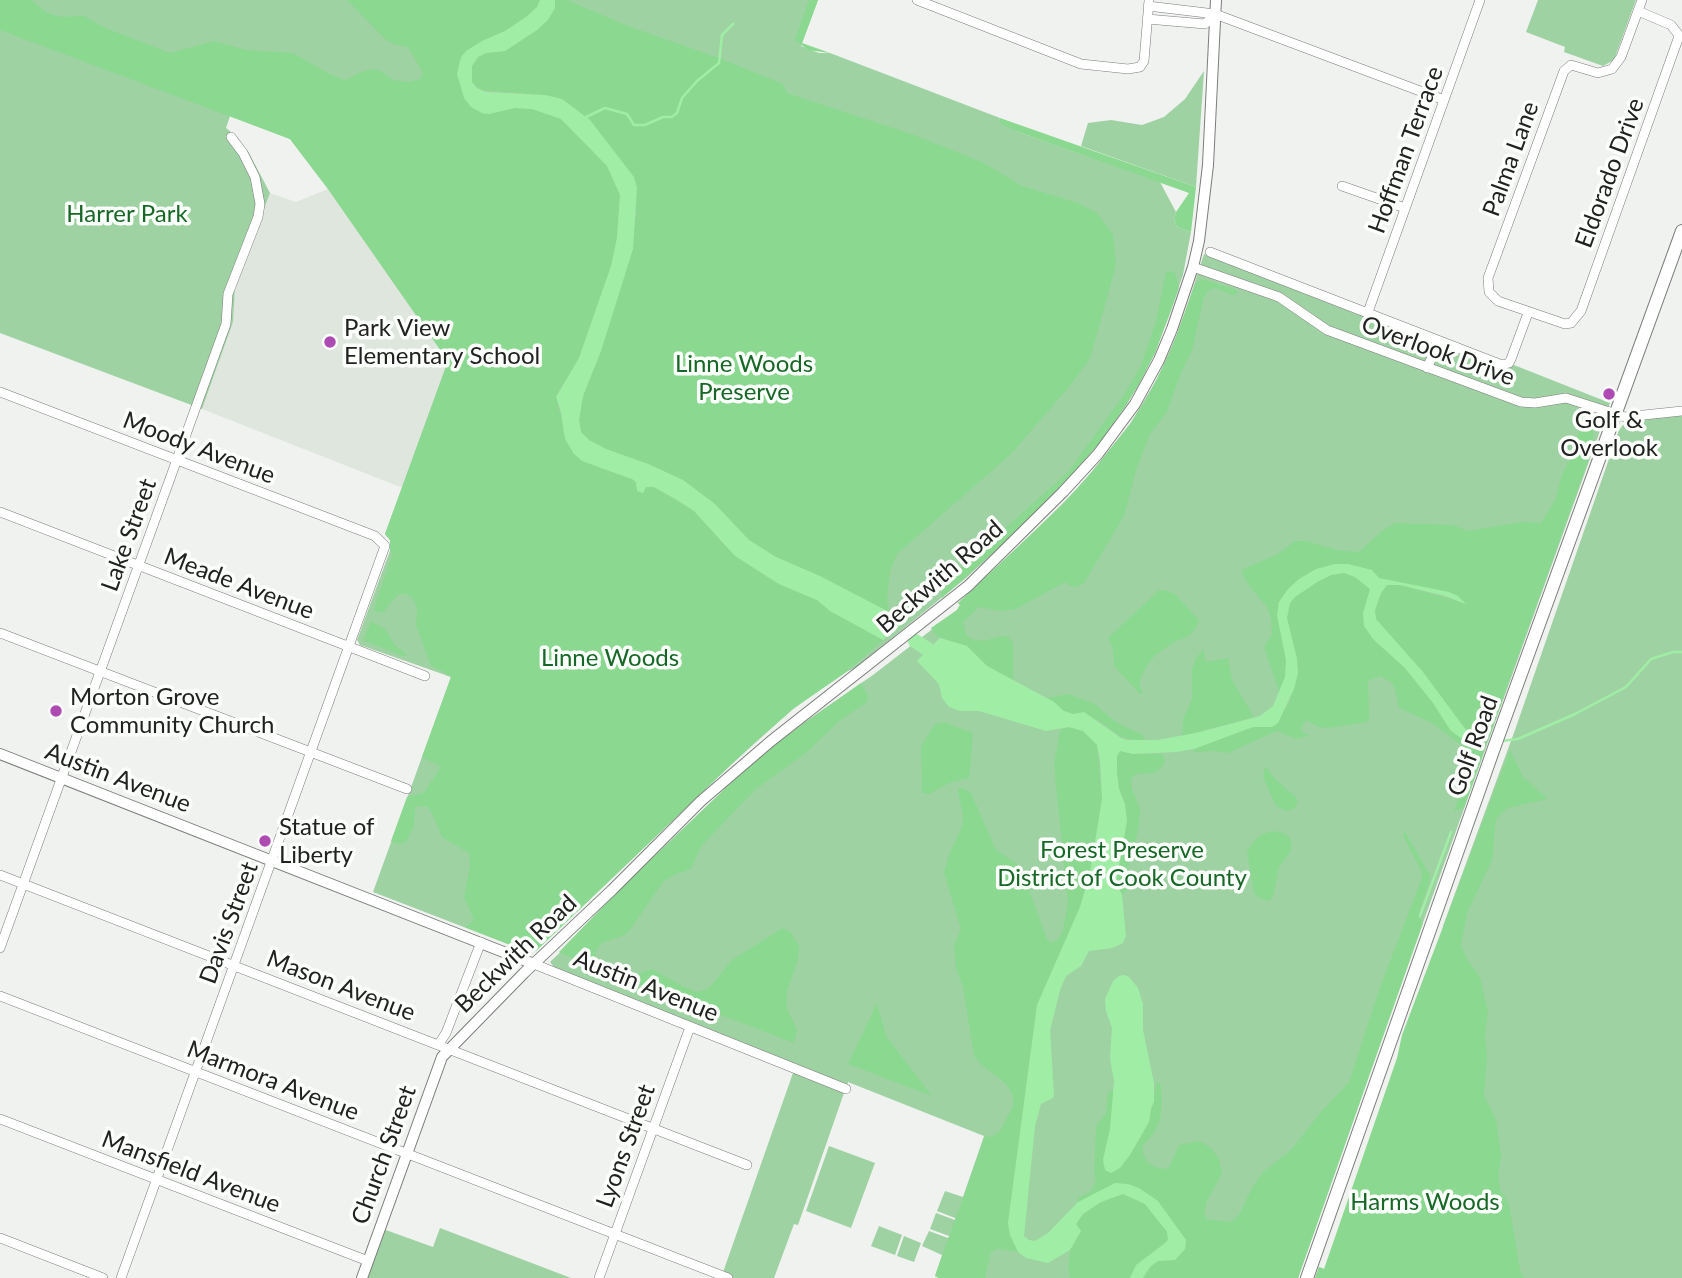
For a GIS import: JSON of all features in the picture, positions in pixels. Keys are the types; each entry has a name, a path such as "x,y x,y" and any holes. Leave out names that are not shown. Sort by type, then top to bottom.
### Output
{"main road":[{"name":"Golf Road","path":"1307,1278 1494,748 1682,230"}],"street":[{"path":"917,0 1081,64 1128,69 1140,67 1144,61 1149,3 1215,14 1444,100"},
{"name":"Beckwith Road","path":"444,1047 534,964 701,801 771,741 968,586 1054,501 1119,427 1159,360 1194,267 1208,165 1216,0"},
{"name":"Hoffman Terrace","path":"1368,312 1480,0"},
{"name":"Palma Lane","path":"1528,313 1498,301 1487,286 1552,103 1564,71 1569,66 1575,65 1598,73 1612,69 1621,57 1642,0"},
{"name":"Eldorado Drive","path":"1528,313 1565,324 1572,323 1581,311 1678,39 1678,34 1671,24 1638,11"},
{"path":"1147,19 1205,24 1215,14"},
{"name":"Lake Street","path":"0,948 226,324 229,294 258,217 260,204 252,169 231,137"},
{"path":"1342,186 1405,208"},
{"path":"1210,252 1496,364 1506,364 1511,359 1528,313"},
{"name":"Overlook Drive","path":"1194,267 1279,297 1326,330 1521,402 1535,404 1566,398 1625,416 1682,411"},
{"path":"1427,368 1439,342"},
{"name":"Moody Avenue","path":"0,392 383,541"},
{"name":"Meade Avenue","path":"0,512 425,676"},
{"name":"Davis Street","path":"121,1278 385,551 383,541"},
{"path":"0,633 407,789"},
{"name":"Austin Avenue","path":"0,754 846,1088"},
{"name":"Mason Avenue","path":"0,875 747,1166"},
{"name":"Church Street","path":"362,1278 442,1057 450,1023 481,942"},
{"name":"Marmora Avenue","path":"0,996 728,1278"},
{"name":"Lyons Street","path":"598,1278 690,1027"},
{"name":"Mansfield Avenue","path":"0,1119 368,1261"},
{"path":"0,1238 103,1278"}],"shaded area":[{"path":"540,0 555,0 555,8 548,20 505,51 486,53 478,57 472,66 472,82 486,92 545,95 562,99 590,120 634,177 637,188 633,249 601,351 583,396 579,420 581,432 589,440 606,449 683,480 715,504 749,540 776,557 820,576 889,612 903,623 883,640 830,611 817,600 779,584 735,556 694,511 677,500 654,487 646,487 643,493 637,491 636,482 632,479 582,461 565,439 556,397 579,358 611,266 617,238 620,195 607,166 561,119 532,109 515,108 482,113 471,107 464,98 457,74 461,57 466,51 526,17 537,7"},
{"name":"Park View Elementary School","path":"328,189 448,361 403,488 202,409 233,322 235,288 270,193 296,202"},
{"path":"1335,564 1372,570 1379,578 1449,592 1466,604 1400,585 1387,585 1375,610 1376,619 1423,672 1466,730 1486,735 1479,750 1451,731 1405,668 1373,639 1364,626 1363,613 1370,589 1355,577 1344,573 1319,581 1290,603 1287,618 1298,673 1294,689 1278,723 1272,727 1253,727 1194,749 1133,754 1120,751 1117,756 1117,774 1127,821 1116,882 1122,895 1126,936 1123,943 1112,948 1089,951 1081,966 1066,976 1060,990 1050,1031 1054,1095 1041,1104 1035,1126 1024,1236 1035,1241 1048,1233 1078,1202 1115,1183 1128,1184 1158,1201 1186,1240 1185,1249 1175,1260 1158,1261 1143,1278 1130,1278 1136,1265 1168,1240 1167,1232 1145,1204 1123,1194 1101,1202 1083,1214 1076,1224 1081,1231 1070,1250 1048,1263 1026,1258 1018,1252 1008,1223 1037,1005 1080,907 1090,873 1102,799 1100,760 1097,745 1083,731 1069,727 1046,731 979,711 960,711 949,707 942,698 939,684 917,661 940,638 967,646 987,666 1054,702 1064,711 1073,714 1084,712 1121,738 1157,740 1196,733 1260,716 1273,706 1285,677 1286,660 1277,615 1279,602 1299,579 1316,569"},
{"path":"1124,975 1138,988 1143,1004 1143,1030 1154,1083 1154,1102 1149,1122 1130,1155 1120,1168 1111,1173 1105,1170 1103,1160 1110,1129 1114,1081 1110,1058 1112,1028 1105,999 1113,981"}],"green space":[{"name":"Linne Woods Preserve","path":"0,0 818,0 801,46 819,53 830,53 1000,118 999,121 1021,133 1160,182 1176,212 1174,220 1177,227 1191,232 1183,275 1155,353 1139,384 1126,406 1079,467 1016,532 966,578 855,668 837,676 793,709 696,796 531,953 373,892 451,677 360,645 357,640 391,548 390,540 385,534 448,361 290,139 230,116 226,128 249,153 270,193 235,288 233,322 202,409 0,333"},
{"name":"Linne Woods","path":"0,0 31,0 47,13 62,17 84,16 108,29 170,53 214,41 246,50 293,53 331,75 346,80 361,72 375,69 393,80 409,82 420,79 423,73 408,47 385,39 347,0 540,0 537,7 526,17 505,31 482,41 458,65 489,114 515,108 533,109 561,119 607,166 620,195 617,238 611,266 579,358 559,389 558,406 563,432 599,468 632,479 636,482 636,488 654,487 694,511 726,547 762,574 817,600 830,611 883,640 845,673 793,709 755,742 536,951 531,953 465,927 474,920 464,897 470,865 469,853 442,837 431,811 426,806 415,807 414,826 406,842 398,844 391,841 407,797 424,793 439,770 440,766 422,757 451,677 431,666 416,625 417,609 413,599 407,594 399,594 383,612 377,613 374,609 393,553 390,551 390,540 385,534 448,361 290,139 0,30"},
{"path":"555,0 567,0 628,26 719,58 783,84 787,93 914,135 982,162 1022,186 1078,203 1097,213 1113,234 1116,265 1090,359 1011,454 897,554 890,571 887,599 889,612 820,576 776,557 749,540 715,504 683,480 606,449 589,440 581,432 579,420 583,396 601,351 637,212 577,110 562,99 545,95 481,90 472,82 471,75 472,66 478,57 486,53 505,51 537,30 555,9"},
{"path":"809,0 818,0 802,43 830,53 808,50 795,40"},
{"path":"1538,0 1636,0 1614,60 1603,66 1564,52 1565,47 1526,32"},
{"path":"1204,71 1196,187 1081,146 1088,123 1111,120 1142,125 1164,117 1185,99"},
{"path":"1000,118 1196,187 1191,232 1177,227 1174,220 1176,212 1189,193 1021,133 1003,125 999,121"},
{"name":"Forest Preserve District of Cook County","path":"1204,254 1499,370 1514,365 1610,403 1298,1278 939,1278 935,1276 942,1255 922,1246 929,1231 948,1238 949,1236 930,1229 936,1213 955,1220 937,1211 945,1191 963,1197 984,1136 848,1082 847,1086 556,970 550,962 790,732 873,675 957,610 960,605 958,603 1081,485 1130,424 1157,379 1181,325"},
{"path":"1166,272 1175,273 1179,288 1155,353 1107,434 1016,532 942,598 945,582 1068,472 1126,392 1141,365 1156,321"},
{"path":"1202,279 1231,288 1237,291 1237,294 1232,295 1215,288 1210,289 1204,297 1192,350 1167,412 1150,434 1136,470 1124,516 1084,583 1076,587 1065,582 1016,609 1001,611 979,607 963,622 966,635 972,639 984,641 1001,636 1008,637 1013,643 1013,680 987,666 967,646 936,636 931,628 957,610 960,605 958,603 1062,505 1130,424 1146,400 1170,353 1195,284"},
{"path":"1682,415 1682,1278 1315,1278 1319,1267 1328,1271 1448,928 1443,926 1515,730 1619,430 1623,425 1639,419"},
{"path":"1582,418 1593,423 1593,447 1490,734 1478,735 1466,730 1423,672 1376,620 1375,610 1386,585 1400,585 1464,603 1458,596 1379,578 1372,570 1348,564 1316,569 1299,579 1279,602 1277,615 1286,660 1285,677 1279,692 1264,647 1272,634 1271,619 1267,607 1242,574 1243,569 1278,554 1295,541 1359,552 1395,523 1453,525 1468,531 1522,522 1541,523 1555,500 1563,472 1574,452"},
{"path":"1344,573 1355,577 1370,589 1373,639 1405,668 1451,731 1479,750 1484,750 1464,808 1454,811 1470,766 1465,759 1465,748 1432,723 1399,708 1391,682 1380,676 1368,681 1369,720 1366,722 1328,728 1319,727 1306,720 1300,730 1309,736 1296,739 1277,731 1228,753 1195,752 1194,749 1253,727 1272,727 1289,703 1298,673 1287,618 1290,603 1294,597 1319,581"},
{"path":"1159,590 1176,595 1199,620 1189,636 1174,642 1154,656 1143,672 1139,684 1143,693 1140,694 1114,666 1113,649 1108,638"},
{"path":"371,621 385,629 395,645 407,655 403,656 363,640"},
{"path":"1204,649 1205,662 1228,658 1232,680 1254,717 1182,736 1183,719 1192,699 1192,669 1196,658"},
{"path":"861,683 868,696 867,702 838,722 806,753 756,789 702,845 691,869 663,882 630,930 602,943 595,952 597,961 616,974 630,976 652,969 698,992 708,989 733,959 783,928 791,933 799,946 798,960 787,991 786,1006 797,1030 794,1043 645,986 623,982 559,952 623,886 759,756"},
{"path":"1068,694 1093,703 1116,722 1143,735 1144,739 1140,741 1121,737 1098,720 1064,711 1047,698"},
{"path":"944,722 973,733 969,778 949,783 929,794 922,793 921,746 935,724"},
{"path":"1069,727 1084,731 1097,745 1102,799 1090,872 1080,907 1037,1005 1008,1223 1018,1252 997,1249 991,1252 985,1278 939,1278 935,1276 985,1136 991,1137 1000,1131 1013,1106 1013,1095 1005,1083 974,1056 963,987 956,969 954,946 961,929 944,873 949,854 962,827 963,816 958,791 963,788 971,793 996,850 1017,864 1024,876 1047,939 1052,943 1056,941 1062,933 1068,904 1054,765 1060,730"},
{"path":"1120,750 1133,754 1162,754 1165,761 1155,773 1136,774 1131,779 1140,809 1139,826 1128,870 1129,887 1122,895 1116,882 1127,821 1117,774 1117,756"},
{"name":"Harms Woods","path":"1510,750 1523,777 1548,799 1507,808 1496,819 1492,860 1467,913 1461,945 1468,961 1480,977 1488,1012 1484,1095 1496,1120 1501,1156 1498,1175 1500,1190 1509,1204 1520,1270 1524,1278 1315,1278 1319,1267 1324,1269 1397,1058 1402,1035"},
{"path":"1265,766 1276,780 1296,797 1298,802 1294,809 1286,811 1276,806 1263,777"},
{"path":"1273,831 1284,833 1290,838 1292,845 1279,867 1273,897 1268,901 1254,893 1247,852 1262,834"},
{"path":"1405,832 1430,875 1418,915 1423,923 1298,1278 1143,1278 1158,1261 1175,1260 1185,1249 1186,1240 1181,1233 1139,1188 1078,1202 1077,1198 1090,1192 1096,1182 1096,1126 1106,1113 1108,1092 1113,1090 1113,1107 1104,1153 1130,1155 1149,1122 1157,1081 1161,1086 1162,1102 1160,1119 1154,1133 1143,1146 1143,1154 1148,1163 1165,1169 1170,1166 1179,1145 1200,1141 1212,1149 1219,1159 1222,1174 1207,1201 1204,1214 1207,1219 1231,1222 1239,1215 1263,1172 1291,1150 1349,1082 1379,990 1421,880 1422,873 1403,835"},
{"path":"877,1003 886,1036 932,1096 848,1064"},
{"path":"794,1070 844,1093 798,1225 794,1224 774,1278 721,1278"},
{"path":"829,1146 875,1163 851,1228 806,1211"},
{"path":"1123,1194 1145,1204 1167,1230 1168,1240 1137,1265 1130,1278 1070,1278 1070,1250 1081,1231 1076,1226 1078,1221 1083,1214 1101,1202"},
{"path":"879,1226 902,1235 895,1255 871,1246"},
{"path":"440,1228 571,1278 365,1278 383,1229 433,1247"},
{"path":"904,1236 921,1243 914,1262 897,1256"}],"waterway":[{"path":"584,118 605,108 627,114 634,125 645,125 663,117 672,117 677,113 682,98 719,63 722,35 733,24"},
{"path":"915,641 943,659"},
{"path":"1501,741 1518,739 1575,714 1626,687 1651,659 1682,652"},
{"path":"1420,916 1451,832"}],"place":[{"name":"Park View Elementary School","path":"330,342"},
{"name":"Golf & Overlook","path":"1609,394"},
{"name":"Morton Grove Community Church","path":"56,711"},
{"name":"Statue of Liberty","path":"265,841"}],"park label":[{"name":"Harrer Park","path":"127,214"}]}
